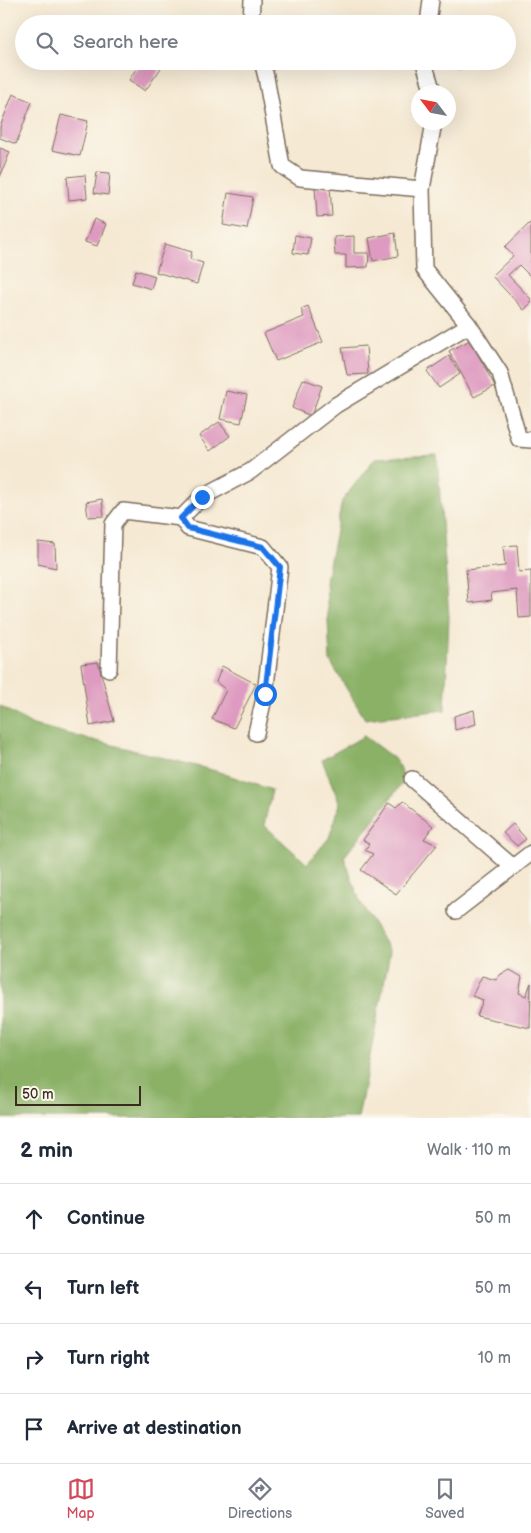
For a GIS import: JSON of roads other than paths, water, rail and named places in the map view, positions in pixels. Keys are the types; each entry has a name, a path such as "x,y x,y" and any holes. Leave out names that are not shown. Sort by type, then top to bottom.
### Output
{"street":[{"path":"251,15 252,0"},
{"path":"429,15 431,0"},
{"path":"264,70 282,166 300,178 422,189"},
{"path":"426,70 431,85"},
{"path":"433,130 422,189 424,269 469,324 500,373 519,439 531,440"},
{"path":"181,518 202,497 251,471 336,404 469,324"},
{"path":"109,669 113,524 123,511 181,518 188,528 263,547 280,567 265,694 256,733"},
{"path":"412,779 512,867"},
{"path":"456,911 531,853"}]}
